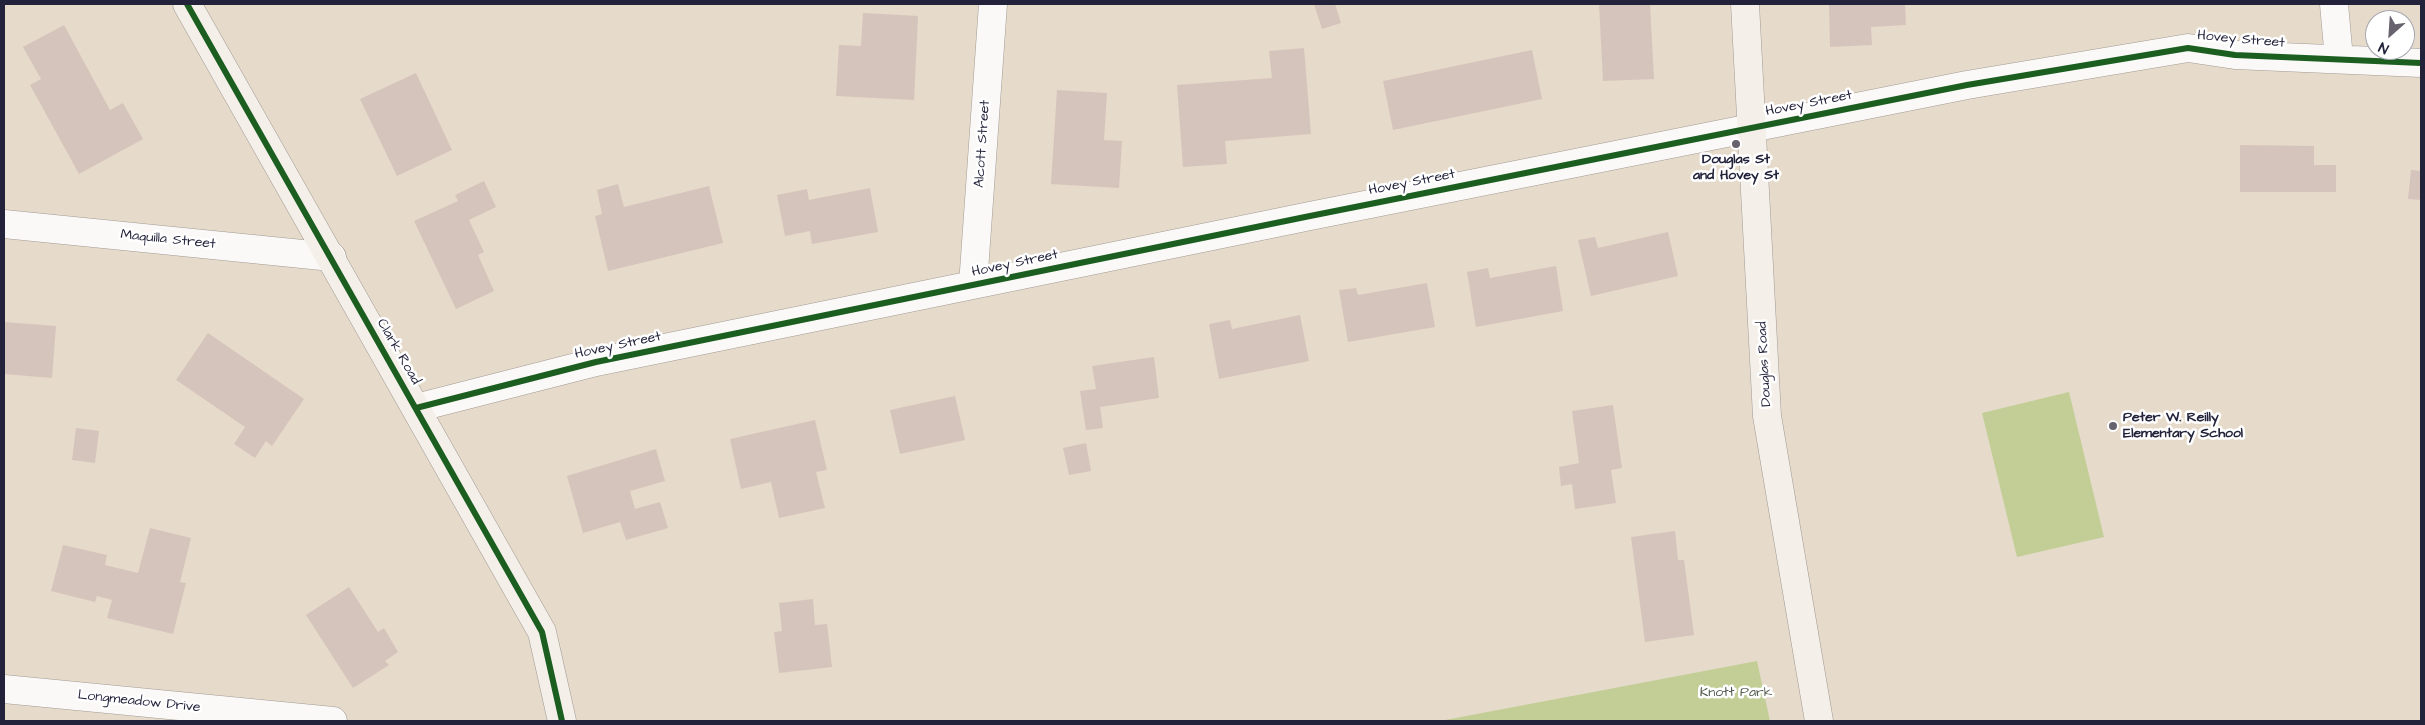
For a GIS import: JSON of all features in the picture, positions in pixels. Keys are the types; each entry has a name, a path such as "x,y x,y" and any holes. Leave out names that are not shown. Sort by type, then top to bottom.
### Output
{"street":[{"name":"Clark Road","path":"187,4 332,257 542,632 562,721"},
{"name":"Alcott Street","path":"974,285 993,4"},
{"name":"Douglas Road","path":"1746,4 1768,416 1819,721"},
{"path":"2334,4 2339,59"},
{"name":"Hovey Street","path":"416,408 596,362 1967,85 2188,48 2235,55 2421,63"},
{"name":"Maquilla Street","path":"4,224 332,257"},
{"name":"Longmeadow Drive","path":"4,689 333,721"}],"green space":[{"path":"2069,392 2104,537 2017,557 1982,413"},
{"name":"Knott Park","path":"1757,661 1770,721 1440,721"}],"building":[{"path":"1314,4 1335,4 1341,23 1322,29"},
{"path":"1599,4 1650,4 1654,79 1603,81"},
{"path":"1829,4 1905,4 1906,25 1871,27 1872,45 1830,47"},
{"path":"863,13 918,16 914,100 836,96 839,45 861,46"},
{"path":"64,25 110,110 123,103 143,139 79,174 30,85 41,79 23,47"},
{"path":"1304,48 1311,134 1225,141 1227,164 1183,167 1177,85 1272,78 1269,51"},
{"path":"1532,50 1542,99 1393,130 1383,81"},
{"path":"416,73 452,150 397,176 360,99"},
{"path":"1057,90 1107,93 1104,140 1122,141 1119,188 1051,184"},
{"path":"2240,145 2314,146 2314,165 2336,165 2336,192 2240,192"},
{"path":"2411,170 2421,171 2421,200 2408,199"},
{"path":"484,181 496,207 469,220 484,252 478,255 494,291 456,309 414,221 458,201 455,195"},
{"path":"618,184 624,207 709,186 723,243 608,271 595,216 602,214 597,190"},
{"path":"870,188 878,232 812,244 810,231 785,236 777,195 807,189 809,200"},
{"path":"1668,232 1678,276 1591,296 1578,240 1595,237 1598,248"},
{"path":"1556,266 1563,311 1476,327 1467,272 1488,268 1490,278"},
{"path":"1427,283 1435,327 1348,342 1339,290 1356,288 1358,295"},
{"path":"1300,315 1309,361 1219,379 1209,324 1230,320 1232,329"},
{"path":"4,322 56,326 52,378 4,374"},
{"path":"208,333 304,399 272,446 266,441 255,458 234,444 245,427 176,380"},
{"path":"1154,357 1159,398 1100,407 1103,428 1086,430 1080,391 1096,389 1092,366"},
{"path":"955,396 965,440 900,454 890,410"},
{"path":"1613,405 1622,468 1611,470 1616,503 1575,509 1572,484 1561,486 1559,467 1579,463 1572,411"},
{"path":"815,420 827,470 816,472 825,508 779,518 771,482 741,489 730,439"},
{"path":"76,428 99,431 95,463 72,460"},
{"path":"1086,443 1091,471 1069,475 1063,448"},
{"path":"656,449 665,481 630,491 635,509 660,502 668,528 626,540 620,522 583,533 567,476"},
{"path":"150,528 191,538 180,582 186,583 173,634 107,618 112,600 97,596 95,602 51,591 63,545 107,555 105,565 138,573"},
{"path":"1675,531 1678,560 1684,560 1694,635 1645,642 1631,537"},
{"path":"349,587 378,632 384,628 398,652 385,661 389,665 353,688 306,615"},
{"path":"813,599 815,625 827,624 832,667 779,673 774,632 782,631 779,603"}],"cycle path":[{"path":"187,4 542,632 562,721"},
{"path":"416,408 596,362 1310,216 1967,85 2188,48 2235,55 2421,63"}],"place":[{"name":"Douglas St and Hovey St","path":"1736,144"},
{"name":"Peter W. Reilly Elementary School","path":"2113,426"}]}
